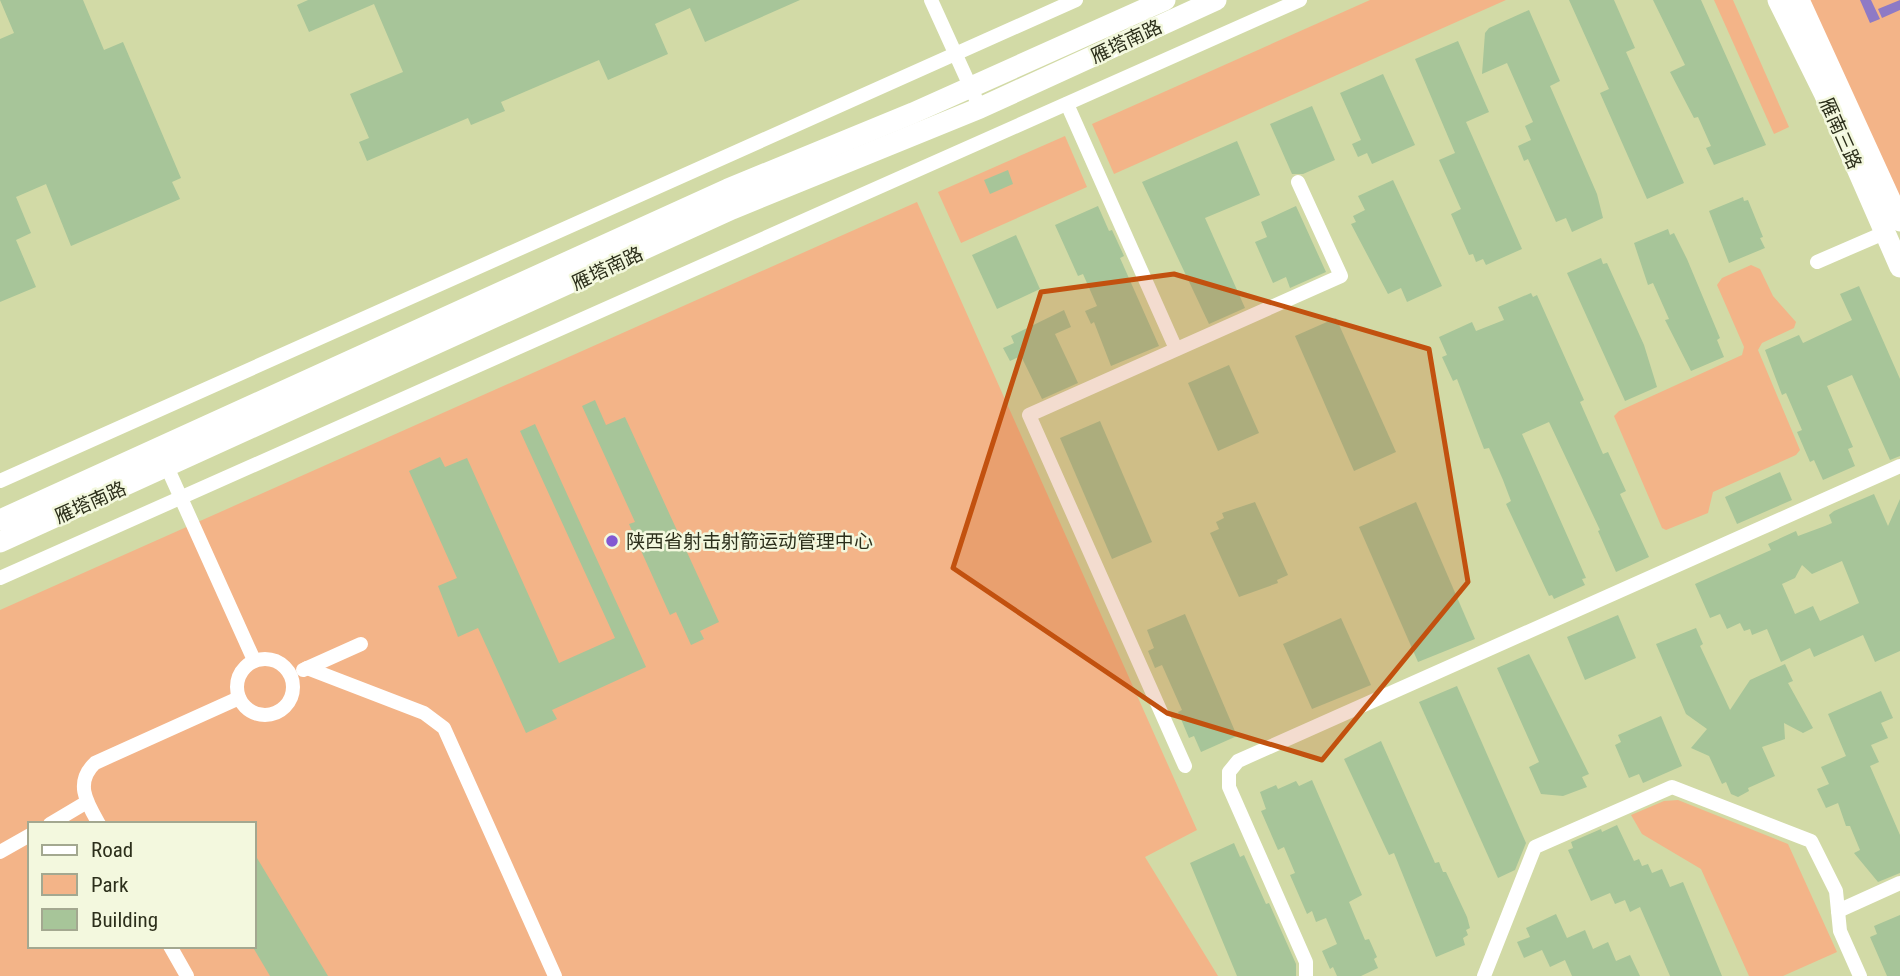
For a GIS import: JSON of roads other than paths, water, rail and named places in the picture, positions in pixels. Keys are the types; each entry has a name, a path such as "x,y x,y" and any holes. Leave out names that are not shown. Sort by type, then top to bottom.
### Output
{"main road":[{"name":"雁塔南路","path":"0,520 728,189 970,88 1165,0"},
{"name":"雁塔南路","path":"0,542 732,209 979,108 1216,0"},
{"name":"雁南三路","path":"1778,0 1892,227"},
{"name":"雁南三路","path":"1799,0 1892,227 1900,267"}],"street":[{"path":"931,0 979,108"},
{"path":"0,481 1076,0"},
{"path":"0,578 1300,0"},
{"path":"1067,104 1176,349"},
{"path":"1185,765 1029,415 1341,276 1298,182"},
{"path":"1818,262 1892,227"},
{"path":"1306,976 1306,961 1228,787 1229,772 1238,761 1900,466"},
{"path":"167,467 254,660"},
{"path":"292,675 361,644"},
{"path":"254,660 275,660 292,675 292,697 277,713 254,713 239,698 238,676 254,660"},
{"path":"307,668 424,713 444,728 555,976"},
{"path":"98,822 83,790 84,778 95,763 239,698"},
{"path":"1484,976 1535,847 1672,786 1808,838 1817,849 1836,891 1840,931 1860,976"},
{"path":"53,822 87,802"},
{"path":"0,852 28,836"},
{"path":"1838,911 1900,883"},
{"path":"171,948 187,976"}],"place":[{"name":"陕西省射击射箭运动管理中心","path":"612,541"}]}
